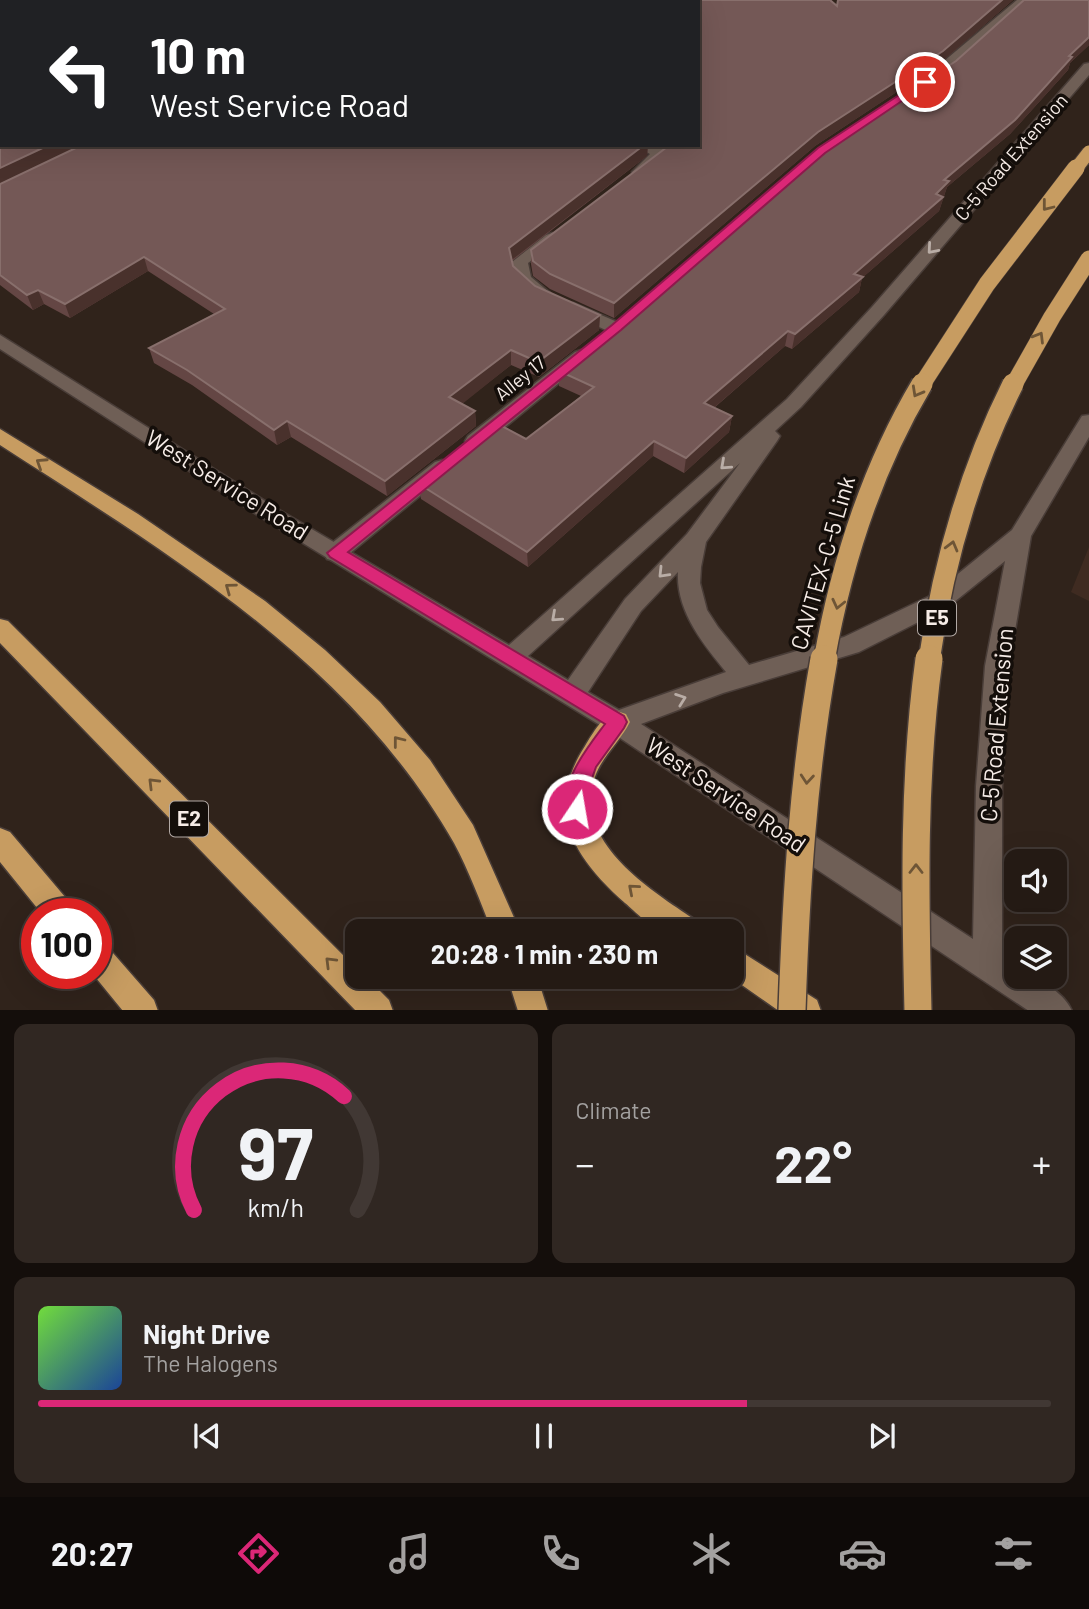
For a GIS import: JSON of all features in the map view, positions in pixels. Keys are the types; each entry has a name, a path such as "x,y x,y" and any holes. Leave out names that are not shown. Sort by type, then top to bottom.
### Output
{"highway":[{"name":"CAVITEX–C-5 Link","path":"792,1010 798,882 814,711 839,597 870,489 899,426 944,347 1003,262 1089,152"},
{"name":"E5","path":"918,1010 916,843 919,776 924,707 945,571 963,503 1010,393 1035,344 1089,259"},
{"path":"0,436 208,571 268,615 354,690 439,795 464,835 501,919"},
{"name":"E2","path":"0,628 378,1010"},
{"path":"617,722 594,752 579,787 577,809 583,832 599,857 622,880 672,919"},
{"path":"0,841 48,898"},
{"path":"744,969 806,1010"},
{"path":"112,974 143,1010"},
{"path":"526,989 533,1010"}],"main road":[{"path":"912,91 946,69 1024,0"},
{"name":"C-5 Road Extension","path":"794,403 887,301 1089,67"},
{"path":"625,183 657,159 657,152 646,147"},
{"name":"Alley 17","path":"335,553 611,332 543,295 523,279 520,262 562,230"},
{"name":"West Service Road","path":"0,341 335,553 617,722 1057,1010"},
{"path":"572,695 633,605 695,540 794,403"},
{"path":"510,658 794,403"},
{"name":"C-5 Road Extension","path":"987,965 989,786 997,666 1020,536 1089,421"},
{"path":"617,722 744,677 851,645 940,601 1020,536"},
{"path":"695,540 688,583 696,611 715,643 744,677"}],"shaded area":[{"path":"1089,547 1089,601 1071,592"}],"building":[{"path":"700,0 830,0 837,6 838,0 1002,0 943,51 818,132 614,303 550,274 533,261 531,250 667,147 700,147"},
{"path":"1024,0 1089,0 1089,37 1069,56 1072,57 1015,120 944,180 949,181 936,194 943,197 854,274 863,277 795,334 788,331 704,403 732,416 686,458 654,441 527,552 419,484 496,423 526,439 594,387 559,371 831,142 956,61"},
{"path":"0,147 45,147 0,168"},
{"path":"78,147 641,147 509,248 513,266 535,286 600,315 538,362 511,350 449,397 475,411 385,481 287,421 274,430 187,370 149,348 225,309 144,257 65,304 38,290 27,295 0,275 0,184"}],"route":[{"path":"577,809 579,787 588,763 617,722 335,553 616,328 822,151 925,82"}]}
